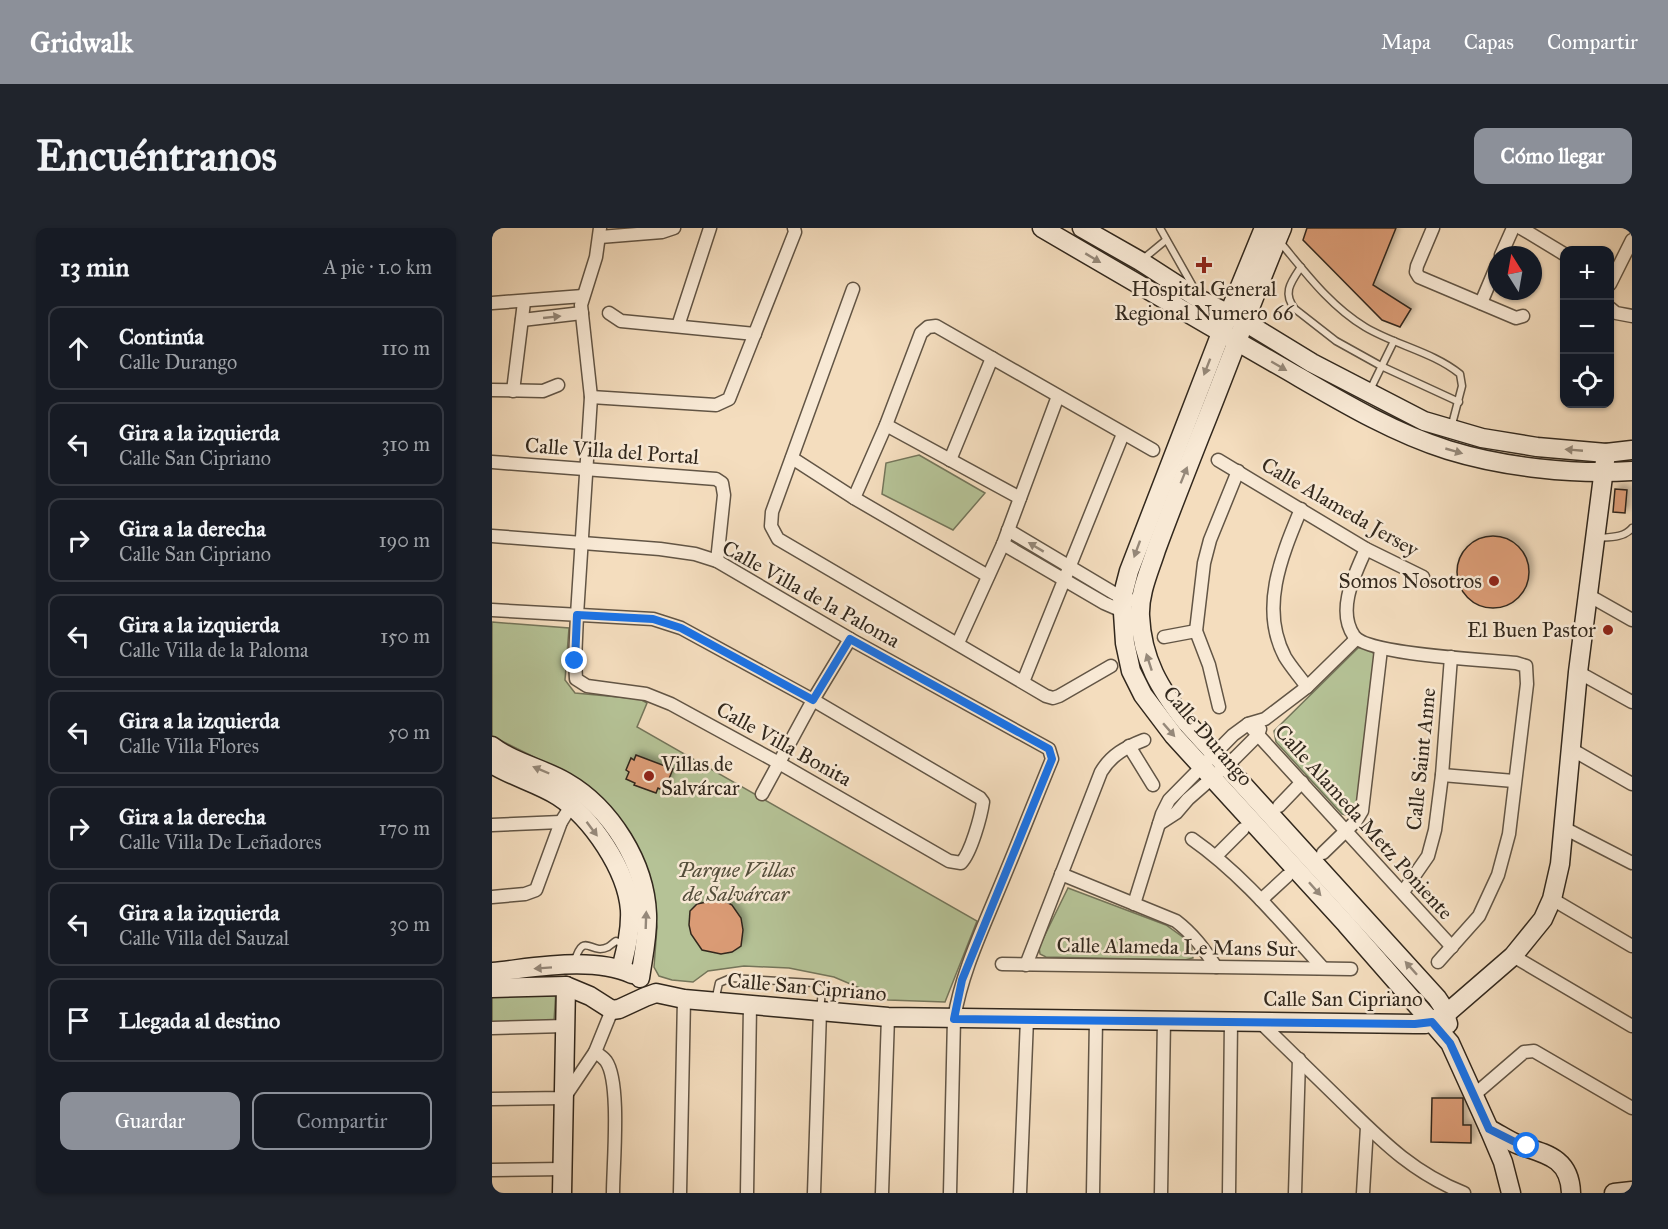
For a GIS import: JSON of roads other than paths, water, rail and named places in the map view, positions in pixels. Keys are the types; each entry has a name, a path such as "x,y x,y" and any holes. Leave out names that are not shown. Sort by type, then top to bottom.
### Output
{"street":[{"path":"577,615 591,397 582,313 583,296 596,257 600,233 662,232 674,228"},
{"path":"678,326 710,228"},
{"path":"591,397 724,404 729,399 755,334 795,232 794,228"},
{"path":"1042,228 1228,337 1362,412 1409,435 1448,450 1490,461 1604,473 1632,471"},
{"path":"1082,228 1140,261 1199,299 1238,318 1312,363 1424,421 1482,438 1537,447 1606,453 1632,450"},
{"path":"1432,228 1417,266 1416,272 1419,278 1516,318 1523,316"},
{"path":"1505,246 1513,228"},
{"path":"1521,228 1560,252"},
{"name":"Calle Durango","path":"1274,232 1129,571 1131,607 1125,644 1131,671 1158,718 1214,765 1439,1018 1503,1162 1511,1193"},
{"path":"1614,274 1632,240"},
{"path":"1481,303 1488,286"},
{"path":"853,289 772,512 771,526 778,539 1053,698 1111,666"},
{"path":"492,303 583,296"},
{"path":"513,391 524,302"},
{"path":"1614,311 1632,316"},
{"path":"522,320 582,313"},
{"path":"609,313 621,321 755,334"},
{"path":"854,498 886,425 921,333 928,327 936,326 1153,450"},
{"path":"950,460 992,358"},
{"path":"492,390 543,392 558,386"},
{"path":"958,644 1003,544 1058,396"},
{"path":"886,425 1020,498"},
{"path":"1023,682 1124,434"},
{"name":"Calle San Cipriano","path":"656,993 684,999 750,1006 888,1017 1425,1024 1439,1018 1513,956 1543,919 1552,899 1560,864 1578,672 1606,453"},
{"path":"792,458 854,498 988,576"},
{"name":"Calle Alameda Jersey","path":"1218,460 1366,549 1423,576"},
{"name":"Calle Villa del Portal","path":"492,462 716,479 722,483 724,495 717,561"},
{"name":"Calle Alameda Jersey","path":"1219,707 1209,665 1196,631 1204,563 1210,540 1238,471"},
{"path":"1301,509 1281,559 1273,605 1276,630 1285,656 1306,687"},
{"path":"1008,530 1131,607"},
{"name":"Calle Villa de la Paloma","path":"492,536 660,549 695,554 717,561 850,639 1047,748 1052,753 1052,759 962,980 954,1019"},
{"path":"1003,544 1065,581 1131,607"},
{"path":"1366,549 1353,578 1348,597 1347,614 1356,639 1381,649 1516,663 1526,666 1527,684 1509,834 1498,875 1479,916 1438,962"},
{"path":"1588,595 1632,620"},
{"path":"492,610 653,619 681,628 813,700"},
{"name":"Calle Villa Bonita","path":"577,615 575,675 579,683 646,694 700,720 949,861 961,863 967,855 983,802 976,795 813,700"},
{"path":"1164,637 1196,631"},
{"path":"762,794 813,700 850,639"},
{"path":"1159,824 1176,813 1188,799 1233,735 1248,724 1265,719 1306,687 1356,639"},
{"path":"1323,853 1356,821 1362,811 1381,649"},
{"name":"Calle Saint Anne","path":"1403,892 1428,856 1435,830 1442,775 1451,657"},
{"path":"1578,672 1632,702"},
{"path":"1134,904 1164,808 1178,790 1258,735 1265,719"},
{"name":"Calle Alameda Metz Poniente","path":"1248,724 1452,947"},
{"path":"1026,965 1101,772 1113,756 1144,740"},
{"path":"1129,746 1153,785"},
{"path":"1571,749 1632,784"},
{"path":"493,752 571,806 589,824 619,869 630,909 627,946 612,967 592,978 590,996"},
{"path":"493,752 566,782 583,793 604,814 624,842 637,866 646,903 647,917 640,978"},
{"path":"1442,775 1514,781"},
{"path":"1279,806 1302,782"},
{"path":"1178,790 1188,799"},
{"path":"492,897 525,894 536,890 561,822 571,806"},
{"path":"492,825 561,822"},
{"path":"1562,827 1632,863"},
{"path":"1216,856 1243,829"},
{"path":"1192,839 1216,856 1261,900 1323,968"},
{"path":"1061,874 1176,921 1202,945 1216,967"},
{"path":"1261,900 1287,876"},
{"path":"1552,899 1632,946"},
{"path":"1513,956 1632,1026"},
{"name":"Calle Alameda Le Mans Sur","path":"1002,964 1351,969"},
{"path":"492,972 573,966 612,967 640,978 656,993 612,1010 590,996 566,986 492,988"},
{"path":"562,1193 566,986"},
{"path":"680,1193 684,999"},
{"path":"747,1193 750,1006"},
{"path":"564,1098 595,1052 612,1010"},
{"path":"814,1193 820,1011"},
{"path":"882,1193 888,1017"},
{"path":"950,1193 954,1019"},
{"path":"1020,1193 1027,1019"},
{"path":"1093,1193 1096,1020"},
{"path":"1161,1193 1164,1020"},
{"path":"1229,1193 1231,1021"},
{"path":"1260,1022 1367,1127 1410,1165 1442,1184 1464,1193"},
{"path":"492,1028 565,1026"},
{"path":"1474,1095 1511,1062 1529,1051 1542,1056 1632,1108"},
{"path":"595,1052 605,1060 613,1081 615,1098 613,1193"},
{"path":"1294,1193 1299,1059"},
{"path":"492,1099 564,1098"},
{"path":"1363,1193 1367,1127"},
{"path":"1489,1129 1519,1144 1546,1152 1561,1163 1569,1176 1571,1193"},
{"path":"1503,1162 1509,1151 1519,1144"},
{"path":"492,1170 562,1169"},
{"path":"1614,1193 1632,1191"}],"lane":[{"path":"1160,228 1199,299"},
{"path":"1274,232 1301,267 1340,309 1365,327 1437,360 1460,374 1462,386 1450,430"},
{"path":"1140,261 1166,240"},
{"path":"1301,267 1289,285 1287,296 1290,303 1336,341 1381,366 1458,402"},
{"path":"1368,393 1394,341"},
{"path":"1596,538 1619,536 1629,532 1632,528"},
{"path":"573,966 579,948 583,946 605,948 616,941 627,946"},
{"path":"715,1002 719,983 738,976 813,983 822,991 820,1011"}],"place":[{"name":"Hospital General Regional Numero 66","path":"1204,265"},
{"name":"Somos Nosotros","path":"1494,581"},
{"name":"El Buen Pastor","path":"1608,630"},
{"name":"Villas de Salvárcar","path":"649,776"}],"park label":[{"name":"Parque Villas de Salvárcar","path":"736,882"}]}
